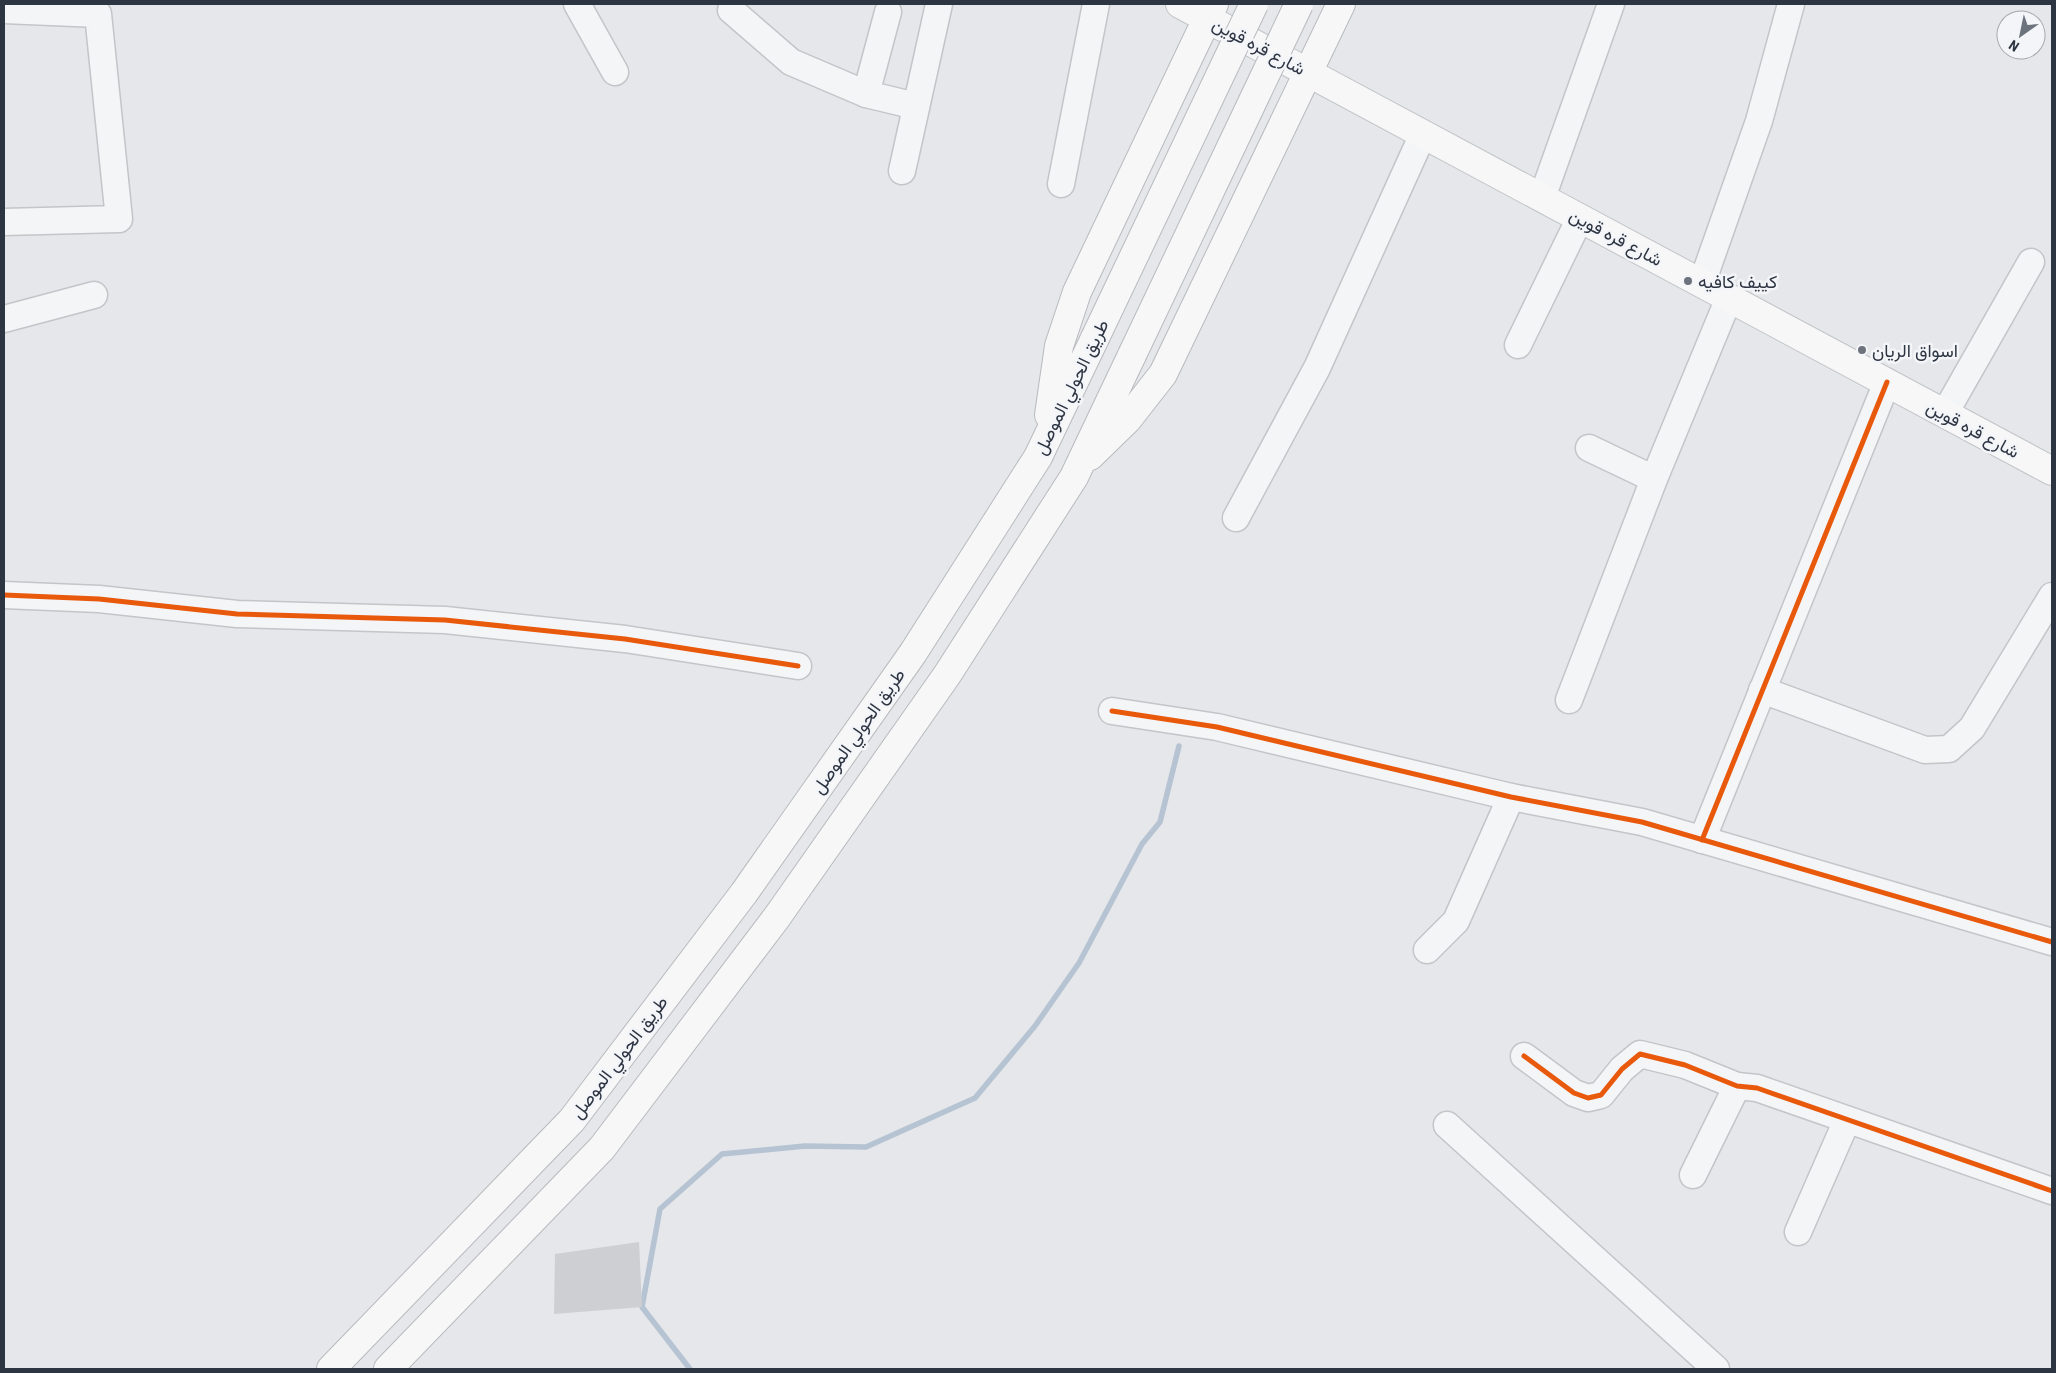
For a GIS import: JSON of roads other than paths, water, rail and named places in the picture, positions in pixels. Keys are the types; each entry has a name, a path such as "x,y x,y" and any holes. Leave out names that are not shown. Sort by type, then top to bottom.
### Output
{"main road":[{"name":"شارع قره قوين","path":"1180,4 1210,11 1308,72 2052,471"},
{"name":"طريق الحولي الموصل","path":"331,1369 572,1120 744,893 913,653 1038,458 1254,4"},
{"path":"1074,477 1299,4"},
{"path":"388,1369 602,1148 789,901 947,675 1086,460 1127,420 1163,374 1341,4"},
{"path":"1038,458 1046,430 1059,346 1077,292 1210,11"}],"street":[{"path":"577,4 615,72"},
{"path":"902,171 939,4"},
{"path":"1061,184 1096,4"},
{"path":"1542,198 1611,4"},
{"path":"1702,283 1759,121 1791,4"},
{"path":"4,10 102,9 119,219 4,222"},
{"path":"731,10 791,62 866,94 916,106"},
{"path":"866,94 888,12"},
{"path":"1236,518 1317,368 1423,134"},
{"path":"1518,345 1580,218"},
{"path":"1945,413 2031,262"},
{"path":"4,319 94,295"},
{"path":"1570,700 1654,479 1729,298"},
{"path":"1702,840 1887,382"},
{"path":"1589,448 1654,479"},
{"path":"4,595 99,599 237,614 445,620 625,639 798,666"},
{"path":"1762,690 1925,750 1949,749 1972,728 2052,596"},
{"path":"1112,711 1217,727 1511,797 1642,822 2052,942"},
{"path":"1427,950 1456,921 1511,797"},
{"path":"1524,1056 1574,1093 1588,1098 1601,1095 1622,1069 1640,1054 1685,1065 1737,1086 1756,1088 2052,1192"},
{"path":"1693,1175 1737,1086"},
{"path":"1798,1232 1848,1120"},
{"path":"1447,1125 1716,1369"}],"waterway":[{"path":"690,1369 642,1307 660,1209 722,1154 805,1146 866,1147 975,1098 1035,1026 1079,963 1142,844 1160,822 1179,746"}],"place":[{"name":"كييف كافيه","path":"1688,281"},
{"name":"اسواق الريان","path":"1862,350"}]}
